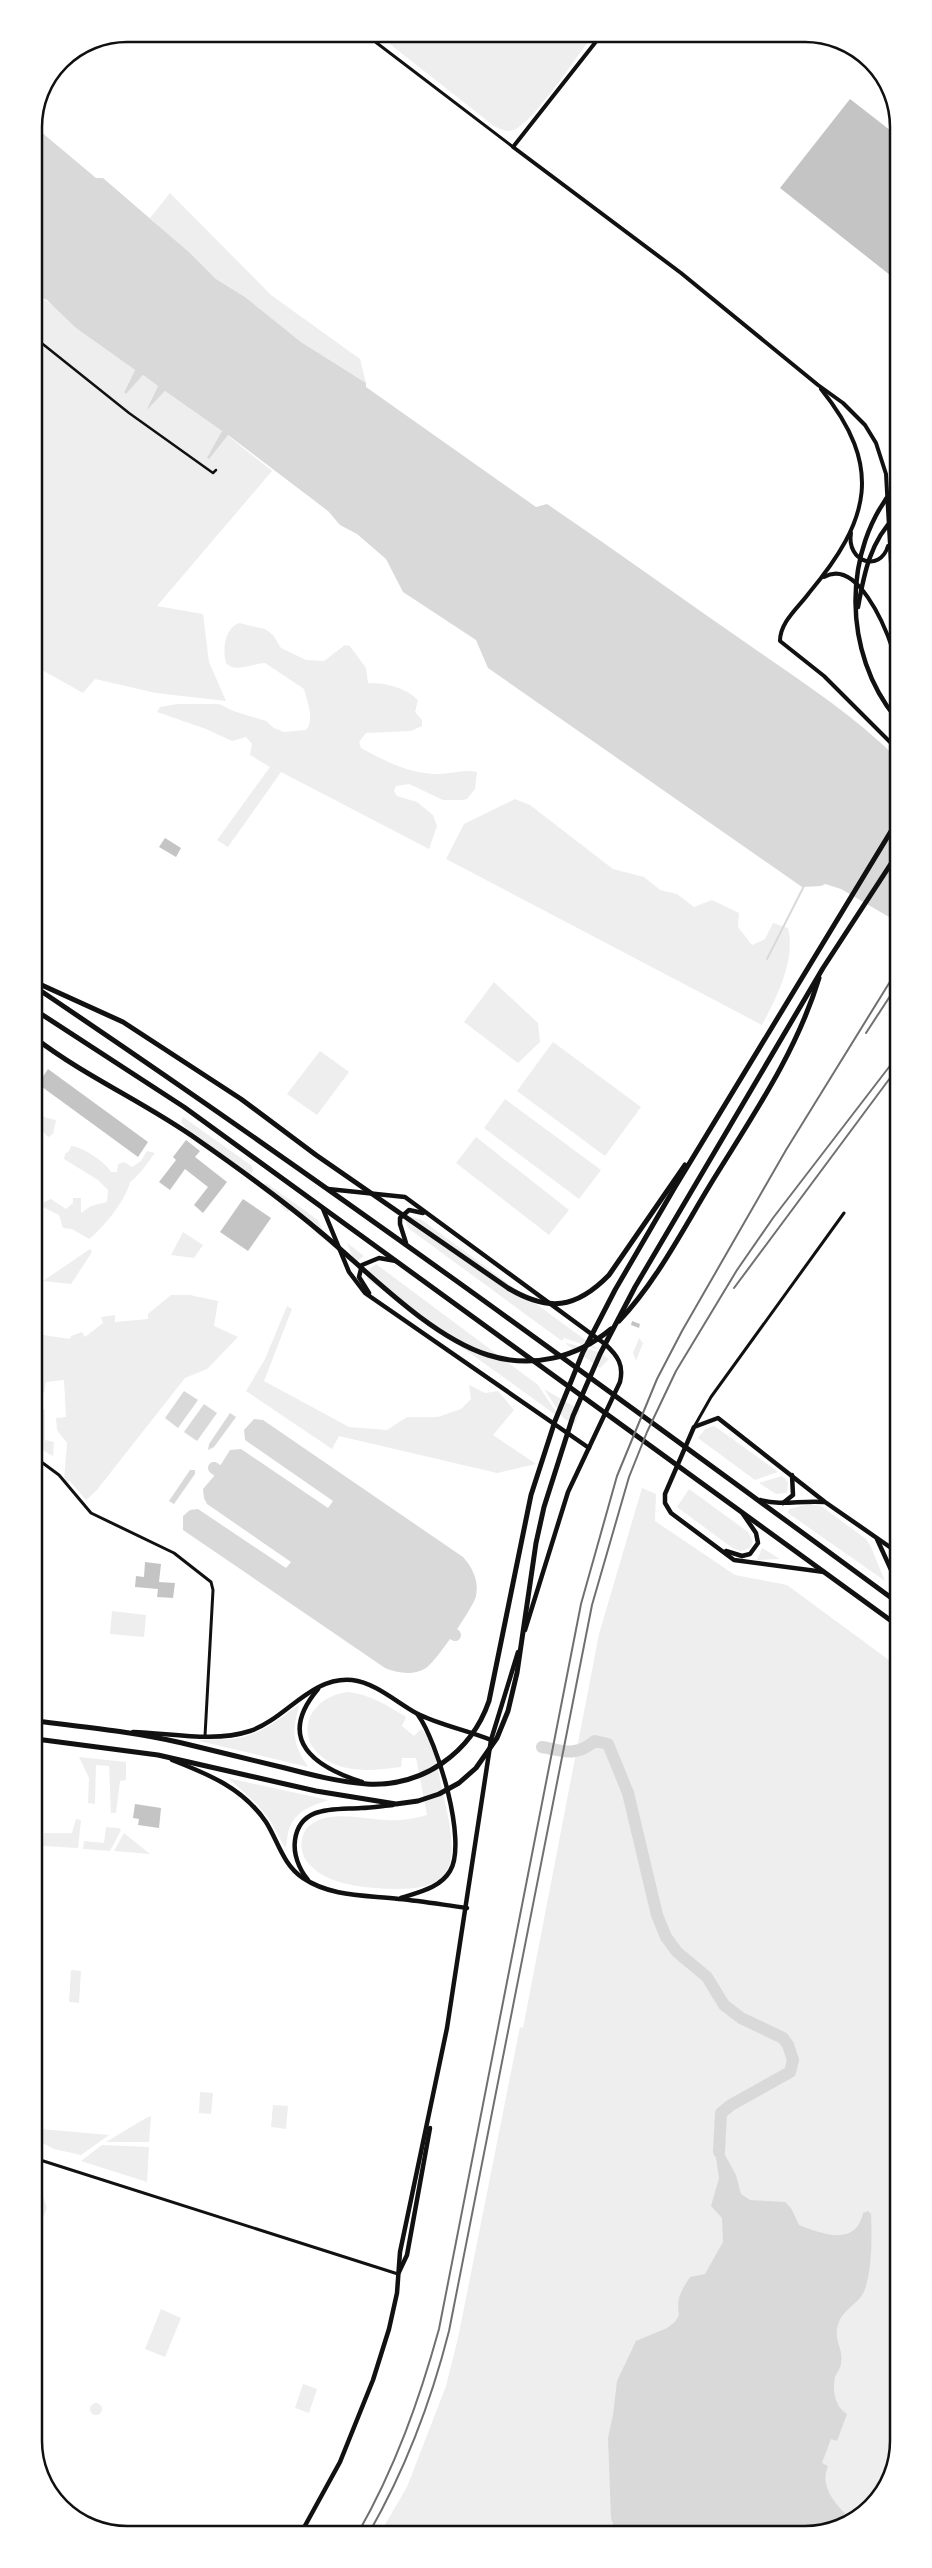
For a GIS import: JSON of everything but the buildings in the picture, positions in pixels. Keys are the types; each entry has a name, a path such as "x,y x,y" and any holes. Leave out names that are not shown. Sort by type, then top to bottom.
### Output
{"main road":[{"path":"890,495 877,514 863,546 857,570 856,616 863,654 878,692 890,709"},
{"path":"856,616 864,570 876,540 890,523"},
{"path":"121,1731 318,1776 368,1784 393,1782 417,1776 440,1766 462,1748 472,1736 484,1715 495,1677 526,1517 539,1468 562,1403 586,1345 615,1290 890,833"},
{"path":"311,1883 300,1868 294,1845 297,1830 306,1818 314,1813 332,1808 418,1802 449,1789 468,1776 483,1760 497,1738 508,1710 517,1673 536,1543 544,1507 559,1458 585,1388 635,1287 823,968 890,865"},
{"path":"43,1043 63,1058 197,1139 286,1204 394,1295 447,1335 493,1356 513,1361 539,1361 564,1356 600,1338 621,1319 644,1291 788,1056 810,1009 823,968"},
{"path":"43,985 123,1022 241,1099 316,1155 508,1288 525,1298 552,1304 578,1300 597,1288 610,1275 719,1118"},
{"path":"43,992 173,1080 406,1243 890,1597"},
{"path":"43,1015 184,1107 890,1620"},
{"path":"305,2525 340,2462 373,2380 389,2329 397,2293 400,2252 446,2033 467,1908 491,1740 568,1492 601,1426 622,1374 620,1361 612,1350 405,1197 328,1189"},
{"path":"323,1207 349,1272 360,1288 589,1448"},
{"path":"406,1243 400,1224 403,1213 416,1210 428,1215"},
{"path":"375,1300 362,1285 360,1269 366,1262 379,1258 396,1261"},
{"path":"825,1572 734,1560 671,1513 665,1503 665,1494 670,1477 694,1427 718,1418 825,1502 890,1547"},
{"path":"777,1504 788,1501 793,1495 792,1475"},
{"path":"755,1499 777,1504 808,1501 825,1502"},
{"path":"723,1551 742,1556 750,1554 758,1543 756,1534 741,1510"},
{"path":"877,1537 890,1567"},
{"path":"42,1722 121,1731 229,1736 263,1726 320,1686 341,1680 363,1682 418,1713 491,1740"},
{"path":"320,1686 309,1702 302,1722 302,1736 307,1752 319,1764 332,1772 368,1784"},
{"path":"400,1899 429,1889 443,1880 452,1867 457,1850 456,1833 438,1753 427,1727 418,1713"},
{"path":"42,1740 158,1755 316,1791 396,1804"},
{"path":"158,1755 216,1779 236,1791 266,1822 288,1864 311,1883 338,1893 467,1908"}],"street":[{"path":"376,42 681,273 818,385 843,403 860,419 876,443 886,474 890,551"},
{"path":"513,147 595,43"},
{"path":"43,344 129,413 213,473 216,470"},
{"path":"818,385 846,423 860,459 864,484 860,509 852,530 820,580 782,628 780,641 824,676 890,742"},
{"path":"852,530 850,544 853,553 860,559 869,561 878,559 885,553 889,534"},
{"path":"820,580 825,576 837,573 856,583 884,622 890,639"},
{"path":"694,1427 711,1397 844,1213"},
{"path":"42,1463 59,1475 92,1513 174,1553 211,1582 213,1590 204,1736"},
{"path":"42,2161 398,2274"}],"shaded area":[{"path":"388,42 588,43 535,112 525,122 516,129 508,131 494,126"},
{"path":"43,134 96,178 103,178 191,254 216,279 245,297 301,342 366,383 366,387 536,507 547,504 808,686 879,741 890,751 890,918 841,889 825,884 802,887 488,668 476,640 403,592 386,559 357,534 340,525 328,511 228,435 209,459 207,458 222,431 165,391 146,411 158,386 143,375 126,394 124,392 135,370 76,328 47,300 43,298"},
{"path":"170,193 271,295 360,359 366,383 301,342 245,297 216,279 150,218"},
{"path":"43,299 60,310 76,328 135,370 124,391 126,393 143,375 158,386 146,411 165,391 222,431 208,459 227,435 272,471 157,606 203,614 209,662 226,701 156,693 95,679 83,693 43,670"},
{"path":"239,623 265,629 273,635 281,648 306,660 324,661 345,645 350,646 366,668 368,683 395,687 407,692 418,700 415,712 422,720 422,726 411,731 366,733 359,742 361,748 379,758 417,772 438,774 467,771 477,772 475,789 467,799 462,800 443,800 409,784 396,786 394,791 397,796 417,802 433,815 437,826 429,849 281,772 228,847 217,840 270,767 250,755 252,744 246,737 232,741 206,729 157,712 160,707 177,704 219,704 233,711 266,721 274,728 284,732 306,730 310,721 310,710 304,689 265,663 239,668 226,663 224,652 226,640 230,629"},
{"path":"515,799 530,805 613,869 644,877 660,890 677,894 694,907 712,900 739,913 738,927 752,945 765,939 773,923 788,928 790,940 784,978 762,1025 446,859 464,824"},
{"path":"494,982 538,1023 540,1042 518,1063 464,1022"},
{"path":"553,1042 641,1107 605,1156 517,1091"},
{"path":"320,1051 349,1072 317,1115 287,1094"},
{"path":"505,1099 601,1170 579,1199 484,1128"},
{"path":"43,1113 44,1117 56,1120 53,1134 48,1137 43,1131"},
{"path":"183,1117 252,1166 253,1171 249,1176 185,1127 181,1122"},
{"path":"476,1137 569,1210 549,1235 456,1163"},
{"path":"71,1146 93,1156 109,1168 111,1172 117,1172 118,1164 124,1162 132,1167 141,1161 147,1151 155,1153 130,1182 128,1189 113,1213 89,1239 72,1229 63,1228 59,1215 43,1207 44,1202 51,1199 66,1209 73,1203 73,1198 81,1198 81,1213 91,1206 107,1202 108,1190 98,1180 64,1159"},
{"path":"266,1183 318,1220 329,1243 315,1232 318,1226 292,1206 288,1212 280,1206 283,1201 263,1185"},
{"path":"410,1216 422,1220 599,1350 564,1338 562,1341 408,1228 406,1221"},
{"path":"183,1232 203,1245 194,1258 171,1255"},
{"path":"347,1243 364,1256 355,1263"},
{"path":"90,1249 92,1252 71,1284 43,1281"},
{"path":"376,1264 538,1385 560,1418 367,1279 367,1271"},
{"path":"171,1295 190,1295 218,1301 214,1326 238,1337 207,1369 185,1378 96,1491 86,1500 70,1481 65,1483 64,1481 67,1443 57,1430 56,1418 66,1417 64,1380 46,1382 44,1393 42,1393 42,1335 70,1339 71,1336 82,1332 85,1337 103,1323 101,1317 115,1315 115,1322 148,1319 148,1314"},
{"path":"287,1306 292,1309 264,1381 349,1427 387,1430 407,1417 438,1417 461,1409 471,1399 469,1385 485,1393 498,1391 514,1410 493,1435 536,1464 497,1473 339,1436 332,1449 246,1391 265,1359"},
{"path":"639,1338 643,1343 636,1361 633,1353"},
{"path":"567,1343 599,1352 609,1359 600,1368"},
{"path":"544,1389 580,1410 575,1424 564,1419"},
{"path":"184,1391 198,1400 178,1428 165,1418"},
{"path":"204,1404 217,1413 197,1441 184,1432"},
{"path":"42,1409 45,1410 45,1440 54,1442 53,1456 42,1450"},
{"path":"230,1413 236,1417 214,1447 208,1450 209,1444"},
{"path":"254,1419 263,1420 463,1557 470,1566 477,1585 474,1601 446,1645 426,1668 421,1671 406,1673 385,1668 183,1530 183,1516 190,1510 198,1509 286,1568 291,1562 207,1504 203,1489 215,1475 447,1636 452,1628 220,1466 230,1450 241,1449 328,1508 333,1501 245,1440 244,1430"},
{"path":"714,1426 778,1472 755,1480 698,1438 705,1429"},
{"path":"190,1470 195,1470 195,1474 174,1504 169,1501"},
{"path":"782,1476 788,1482 787,1493 776,1494 759,1483"},
{"path":"642,1488 656,1494 655,1521 735,1575 787,1585 890,1661 890,2441 885,2468 872,2492 865,2501 852,2511 827,2523 805,2526 384,2525 407,2487 446,2386 458,2338 520,2027 523,2028 599,1634"},
{"path":"689,1489 748,1532 753,1541 750,1548 741,1551 734,1549 677,1507"},
{"path":"810,1504 821,1506 866,1539 885,1581 788,1513 789,1509"},
{"path":"762,1548 780,1559 757,1560"},
{"path":"112,1611 146,1615 144,1637 110,1634"},
{"path":"348,1692 364,1695 386,1705 406,1717 402,1726 414,1736 421,1729 428,1737 438,1770 450,1827 452,1847 450,1863 444,1874 435,1882 420,1887 400,1889 357,1886 339,1882 323,1875 309,1864 303,1855 303,1834 309,1826 326,1818 346,1816 396,1820 412,1819 427,1815 416,1758 402,1758 401,1767 375,1770 348,1768 332,1763 319,1754 311,1744 308,1733 308,1721 313,1711 322,1702"},
{"path":"299,1705 295,1723 295,1741 308,1767 199,1741 233,1739 252,1734 268,1726"},
{"path":"79,1757 126,1762 126,1780 120,1781 116,1813 111,1813 109,1766 96,1765 95,1804 88,1803 89,1778"},
{"path":"228,1778 329,1800 315,1805 298,1815 290,1826 285,1848 271,1822 258,1805"},
{"path":"76,1819 81,1820 78,1848 43,1846 44,1833 72,1833"},
{"path":"106,1827 119,1828 121,1830 110,1851 83,1849 84,1841 104,1843"},
{"path":"124,1833 150,1854 114,1851"},
{"path":"71,1970 81,1971 79,2003 69,2002"},
{"path":"200,2092 213,2093 211,2114 199,2113"},
{"path":"273,2105 288,2106 286,2129 271,2127"},
{"path":"151,2116 149,2142 106,2142 146,2118"},
{"path":"42,2129 109,2135 81,2155 54,2149 42,2143"},
{"path":"718,2137 720,2146 736,2175 741,2194 750,2200 785,2202 791,2208 799,2225 818,2232 837,2235 846,2234 859,2224 863,2213 868,2211 871,2214 871,2251 866,2286 861,2297 845,2312 837,2328 841,2358 840,2367 835,2377 834,2393 837,2403 847,2414 837,2441 831,2439 822,2463 828,2466 826,2481 830,2495 846,2515 827,2523 805,2526 614,2526 611,2518 608,2438 617,2381 636,2341 667,2328 675,2322 679,2315 678,2304 680,2295 690,2277 705,2274 723,2242 722,2218 711,2206 719,2178 716,2158"},
{"path":"102,2145 149,2147 147,2182 81,2161"},
{"path":"42,2193 47,2208 42,2220"},
{"path":"161,2309 181,2318 165,2357 145,2349"},
{"path":"303,2384 317,2389 309,2413 295,2408"},
{"path":"98,2403 101,2404 101,2414 94,2415 91,2414 90,2407 91,2404"}],"waterway":[{"path":"767,959 804,886"},
{"path":"214,1468 455,1635"},
{"path":"542,1747 576,1751 595,1741 608,1744 628,1793 657,1915 666,1937 677,1952 707,1977 724,2005 741,2018 783,2038 788,2045 793,2060 790,2072 731,2105 721,2113 719,2152"}],"railway":[{"path":"362,2525 395,2459 405,2434 439,2329 581,1604 617,1476 657,1379 682,1331 786,1150 890,982"},
{"path":"866,1033 890,996"},
{"path":"373,2525 394,2485 416,2435 434,2384 449,2331 592,1605 629,1477 647,1432 676,1371 737,1270 773,1218 890,1066"},
{"path":"734,1288 890,1078"}]}
